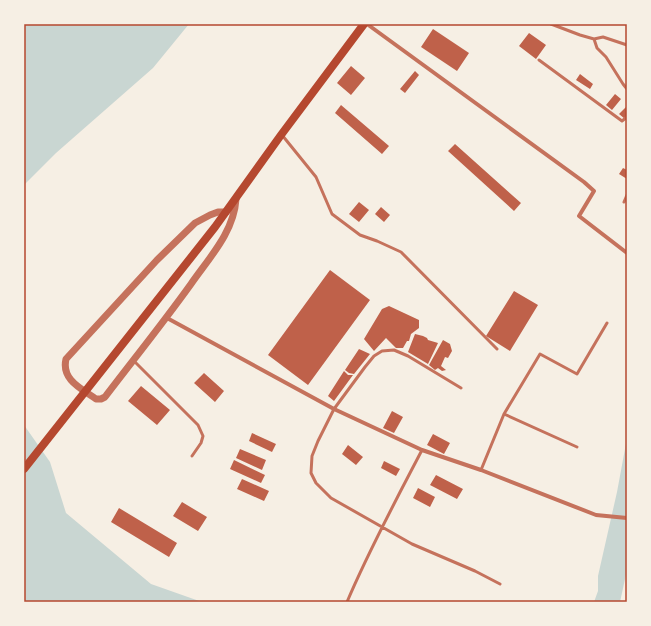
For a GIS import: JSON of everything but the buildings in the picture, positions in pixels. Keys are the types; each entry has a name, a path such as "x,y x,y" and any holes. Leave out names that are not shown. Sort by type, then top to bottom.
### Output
{"main road":[{"path":"24,470 215,228 281,135 366,24"}],"street":[{"path":"366,24 584,182 594,191 580,216 627,253"},
{"path":"226,212 218,212 195,223 157,260 66,359 64,366 70,380 96,399 106,397 167,318 215,251 233,218 236,199"},
{"path":"167,318 334,409 422,450 481,470 596,515 627,518"}],"lane":[{"path":"550,24 594,39 603,37 627,45"},
{"path":"594,39 597,48 606,57 622,84 627,89"},
{"path":"539,60 622,122 627,117"},
{"path":"281,135 316,177 332,214 360,235 401,252 497,349"},
{"path":"624,202 627,195"},
{"path":"481,470 504,414 540,354 577,374 607,323"},
{"path":"461,388 408,356 394,350 382,351 374,356 334,409 318,440 312,456 311,473 316,483 331,498 412,544 475,571 500,584"},
{"path":"134,361 198,425 204,436 192,456"},
{"path":"504,414 577,447"},
{"path":"347,602 361,568 422,450"}],"shaded area":[{"path":"24,24 189,24 153,68 56,153 24,185"},
{"path":"24,425 50,462 66,513 151,584 202,602 24,602"},
{"path":"627,438 627,570 620,602 594,602 598,591 598,576 617,492"}]}
